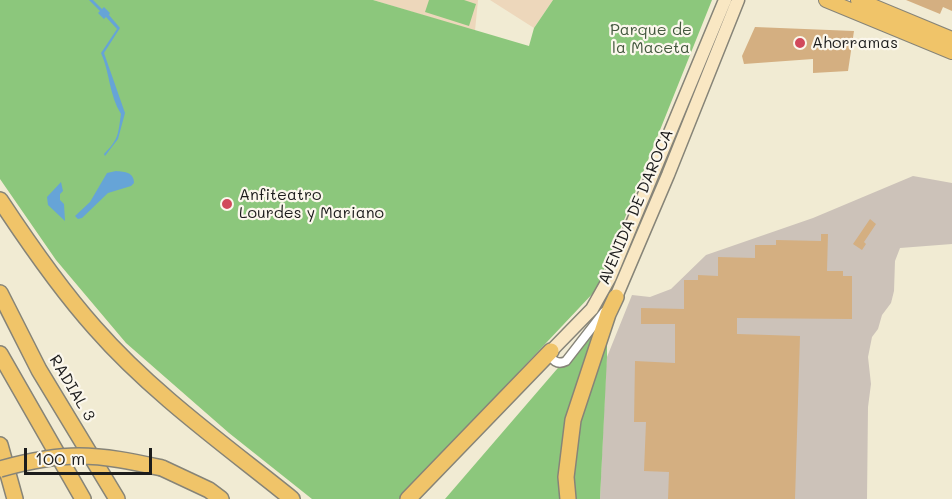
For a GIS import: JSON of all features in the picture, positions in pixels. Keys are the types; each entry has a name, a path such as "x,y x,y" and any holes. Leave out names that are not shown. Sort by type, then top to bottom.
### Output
{"highway":[{"path":"0,200 31,248 95,329 163,395 254,471 292,499"},
{"name":"RADIAL 3","path":"0,293 39,370 117,499"},
{"path":"568,499 567,477 573,420 615,297"},
{"path":"408,499 551,351"},
{"path":"0,354 83,499"},
{"path":"0,445 15,499"},
{"path":"0,469 36,460 77,456 120,459 162,468 209,490 221,499"},
{"path":"254,471 282,499"}],"main road":[{"name":"AVENIDA DE DAROCA","path":"551,351 592,309 610,277 725,0"},
{"name":"AVENIDA DE DAROCA","path":"615,297 672,165 738,0"},
{"path":"825,0 952,52"},
{"path":"858,0 952,39"}],"street":[{"name":"AVENIDA DE DAROCA","path":"551,351 554,361 561,363 566,361 615,297"}],"shaded area":[{"path":"373,0 478,0 475,31"},
{"path":"490,0 553,0 534,28"},
{"path":"913,176 952,183 952,244 900,248 895,261 894,291 891,303 882,315 878,329 872,337 868,357 871,384 868,407 867,499 600,499 607,357 632,295 650,297 671,289 706,255 813,218"}],"green space":[{"name":"Parque de la Maceta","path":"0,0 373,0 529,46 534,28 553,0 712,0 596,290 399,499 312,499 229,433 126,343 56,260 0,179"},
{"path":"429,0 464,0 476,4 469,26 425,12"},
{"path":"607,311 600,499 445,499"}],"water":[{"path":"89,0 93,0 102,9 104,7 120,28 104,53 125,113 118,139 105,156 104,154 117,136 121,114 114,99 101,53 117,29 106,17 104,19 98,13 100,11"},
{"path":"116,171 131,175 134,183 108,193 82,218 78,219 75,216 90,202 107,173"},
{"path":"61,182 63,191 60,194 60,200 64,204 65,221 48,205 47,197"}],"building":[{"path":"906,0 952,0 952,11 943,7 940,14"},
{"name":"Ahorramas","path":"755,27 854,31 848,71 813,73 813,59 744,64 742,56"},
{"path":"870,219 876,224 864,242 866,244 862,250 853,244"},
{"path":"821,234 828,234 827,271 843,271 843,276 852,276 852,319 737,318 737,334 800,336 795,499 668,499 669,472 644,471 646,422 634,422 635,361 675,363 675,324 641,324 641,308 684,309 684,280 698,280 698,275 718,276 718,257 755,258 755,245 776,245 776,240 821,241"}],"place":[{"name":"Ahorramas","path":"800,43"},
{"name":"Anfiteatro Lourdes y Mariano","path":"227,204"}]}
